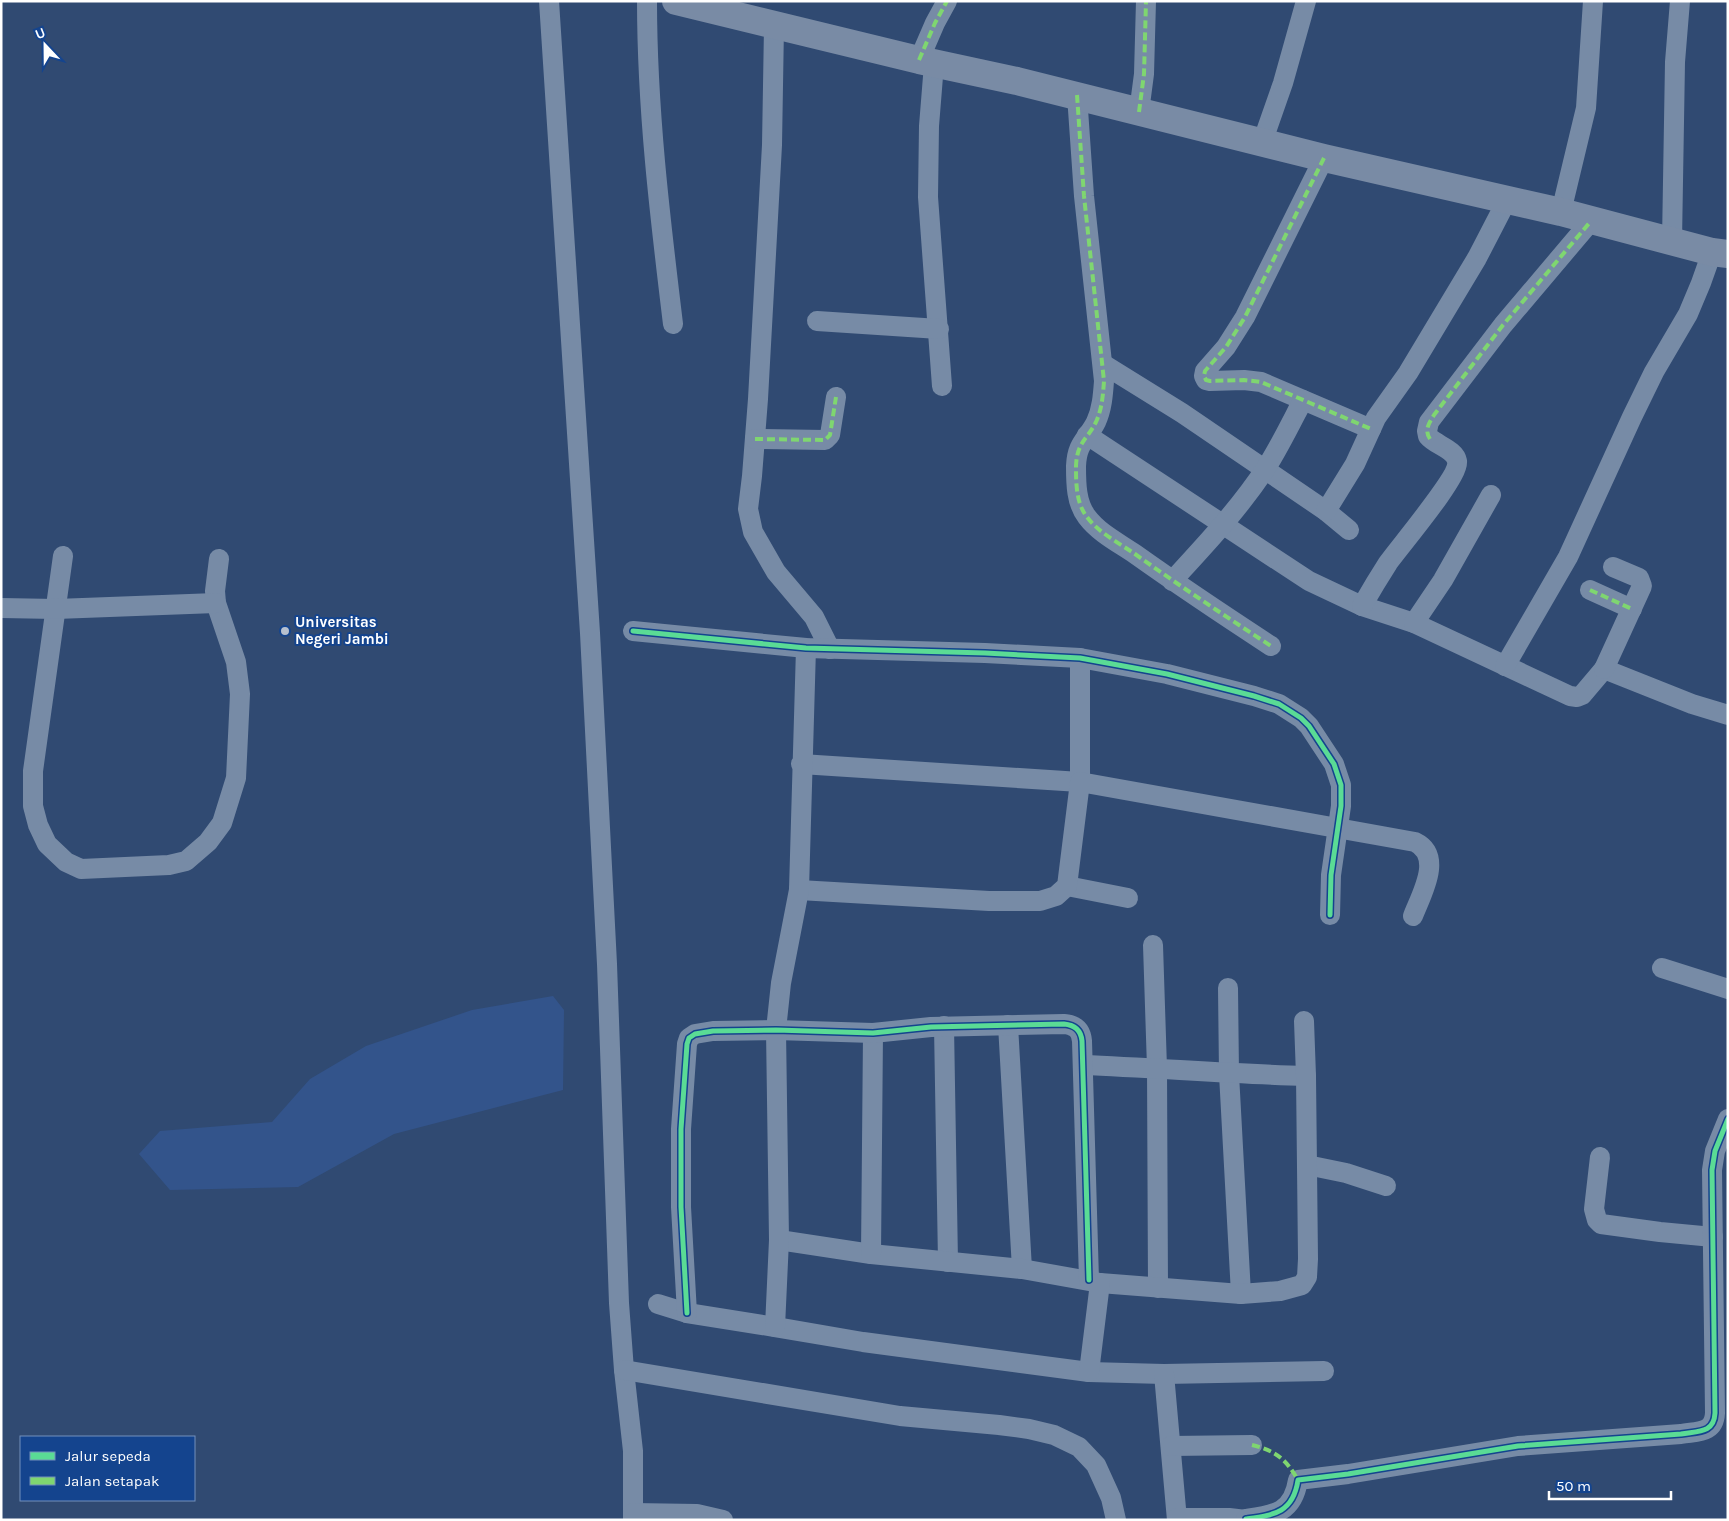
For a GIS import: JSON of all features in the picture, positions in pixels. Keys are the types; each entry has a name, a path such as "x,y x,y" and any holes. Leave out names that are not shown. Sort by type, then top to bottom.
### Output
{"highway":[{"path":"676,1 926,62 1077,95 1262,143 1561,212 1720,253"}],"street":[{"path":"549,1 590,633 607,964 619,1303 633,1451 633,1516 697,1514 719,1519"},
{"path":"647,1 647,44 653,144 673,324"},
{"path":"942,386 928,197 930,126 926,62 935,23 947,1"},
{"path":"1139,112 1144,74 1146,1"},
{"path":"1262,143 1283,83 1306,1"},
{"path":"1561,212 1586,108 1593,1"},
{"path":"1672,241 1675,62 1680,1"},
{"path":"774,26 772,145 755,439 748,508 753,532 776,572 814,617 830,649"},
{"path":"1077,95 1084,196 1104,381 1101,410 1095,424 1078,448 1076,465 1077,494 1087,517 1105,534 1271,646"},
{"path":"1324,158 1245,317 1226,347 1204,376 1210,381 1244,380 1261,382 1371,428"},
{"path":"1326,511 1355,464 1376,418 1408,373 1477,258 1507,200"},
{"path":"1362,606 1388,564 1436,500 1455,471 1457,462 1454,456 1428,436 1429,422 1503,325 1591,221"},
{"path":"1505,666 1568,557 1658,365 1688,314 1701,283 1720,253"},
{"path":"817,321 938,329"},
{"path":"1103,364 1182,413 1326,511 1349,530"},
{"path":"755,439 825,440 830,435 836,397"},
{"path":"1172,581 1222,525 1265,470 1278,450 1303,400"},
{"path":"1087,435 1309,581 1362,606 1414,623 1575,697 1582,695 1604,669 1642,586 1641,580 1613,566"},
{"path":"1414,623 1443,580 1491,495"},
{"path":"63,556 33,771 33,806 38,824 47,844 53,852 66,862 81,869 169,865 186,861 208,842 222,823 236,778 240,694 236,662 216,603 215,591 219,558"},
{"path":"1590,590 1632,609"},
{"path":"1,608 56,609 216,603"},
{"path":"633,631 806,648 985,652 1080,658 1167,674 1279,704 1301,718 1318,738 1334,764 1338,776 1341,793 1332,875 1330,915"},
{"path":"775,1327 779,1240 776,1030 781,983 799,890 801,764 806,648"},
{"path":"799,890 989,901 1040,901 1056,896 1067,886 1080,782 1080,658"},
{"path":"1604,669 1692,704 1728,715"},
{"path":"801,764 1080,782 1407,840 1419,844 1425,849 1429,855 1430,865 1413,916"},
{"path":"1067,886 1128,898"},
{"path":"1153,945 1157,1068 1158,1288"},
{"path":"1662,968 1728,989"},
{"path":"1228,988 1229,1074 1241,1294"},
{"path":"779,1240 871,1254 1022,1269 1095,1282 1158,1288 1241,1294 1287,1290 1298,1287 1304,1283 1308,1266 1304,1021"},
{"path":"687,1314 681,1207 681,1129 688,1040 691,1036 702,1032 776,1030 873,1033 944,1026 1064,1024 1074,1026 1082,1037 1095,1282 1089,1372"},
{"path":"1008,1025 1022,1269"},
{"path":"944,1026 948,1262"},
{"path":"871,1254 873,1033"},
{"path":"1084,1065 1157,1068 1229,1074 1306,1076"},
{"path":"1164,1374 1177,1519 1246,1520 1269,1516 1282,1511 1291,1502 1298,1480 1348,1474 1518,1446 1681,1434 1719,1426 1715,1422 1712,1170 1715,1150 1728,1119"},
{"path":"1600,1157 1594,1209 1597,1220 1601,1224 1713,1237"},
{"path":"1307,1165 1346,1173 1386,1186"},
{"path":"658,1304 687,1314 862,1342 1089,1372 1164,1374 1324,1371"},
{"path":"624,1370 900,1416 999,1425 1054,1435 1079,1446 1096,1465 1112,1498 1116,1520"},
{"path":"1171,1446 1252,1445"}],"water":[{"path":"553,996 564,1010 563,1090 394,1134 298,1187 170,1190 139,1154 160,1131 272,1122 310,1079 366,1046 472,1010"}],"marked path":[{"path":"919,60 947,1"},
{"path":"1139,112 1144,74 1146,1"},
{"path":"1077,95 1084,196 1104,381 1098,417 1078,452 1076,466 1077,486 1081,506 1087,517 1103,533 1271,646"},
{"path":"1324,158 1245,317 1226,347 1205,371 1204,376 1206,380 1210,381 1244,380 1261,382 1371,429"},
{"path":"1430,439 1427,430 1434,415 1503,325 1591,221"},
{"path":"755,439 825,440 830,435 836,397"},
{"path":"1590,590 1632,609"},
{"path":"1252,1445 1268,1450 1280,1457 1298,1480"}],"cycle path":[{"path":"633,631 806,648 985,653 1080,658 1167,674 1279,704 1301,718 1309,726 1334,764 1341,785 1341,806 1331,875 1330,915"},
{"path":"687,1313 681,1207 681,1129 687,1044 689,1038 695,1034 713,1031 776,1030 873,1033 931,1027 1064,1024 1074,1027 1079,1031 1082,1041 1089,1280"},
{"path":"1246,1519 1273,1514 1287,1506 1292,1499 1298,1480 1348,1474 1518,1446 1699,1432 1712,1425 1715,1413 1712,1170 1715,1151 1728,1119"}],"place":[{"name":"Universitas Negeri Jambi","path":"285,631"}]}
